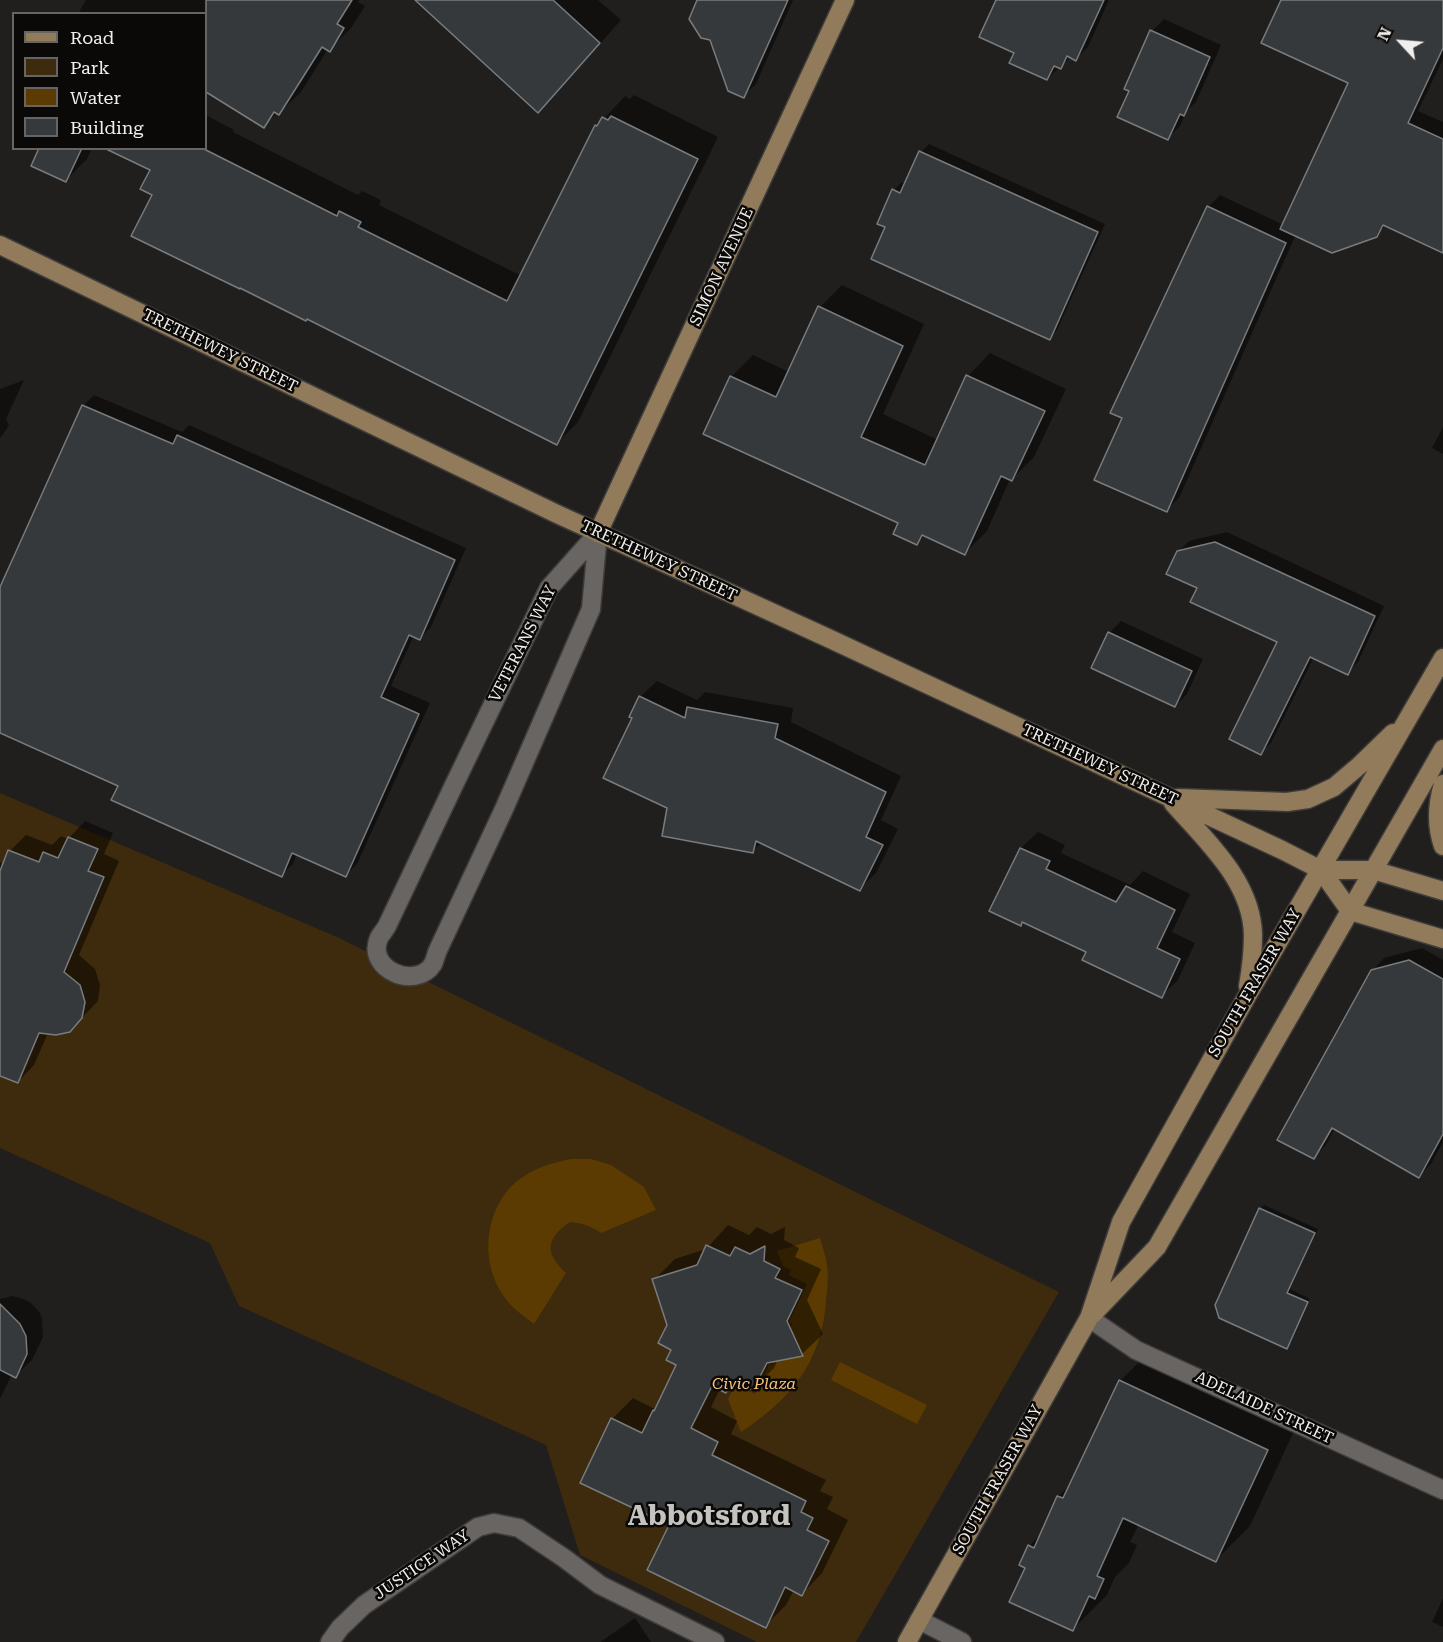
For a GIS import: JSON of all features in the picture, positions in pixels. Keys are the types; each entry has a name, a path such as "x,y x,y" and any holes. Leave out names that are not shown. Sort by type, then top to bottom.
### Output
{"main road":[{"name":"SIMON AVENUE","path":"598,533 845,0"},
{"name":"TRETHEWEY STREET","path":"0,245 598,533 828,638 1321,870 1374,870 1443,891"},
{"name":"SOUTH FRASER WAY","path":"907,1642 1089,1318 1121,1222 1247,996 1443,658"},
{"path":"1168,798 1287,802 1308,799 1334,787 1409,717"},
{"name":"SOUTH FRASER WAY","path":"1089,1318 1157,1247 1443,749"},
{"path":"1443,784 1437,812 1443,846"},
{"path":"1168,798 1221,859 1247,899 1253,933 1247,996"},
{"name":"TRETHEWEY STREET","path":"1321,870 1350,911"},
{"path":"1350,911 1443,939"}],"street":[{"name":"VETERANS WAY","path":"598,533 591,609 504,809 434,963 424,973 412,977 398,975 388,970 381,962 377,951 379,939 549,588 598,533"},
{"name":"ADELAIDE STREET","path":"1089,1318 1136,1350 1443,1490"},
{"name":"JUSTICE WAY","path":"330,1642 340,1628 364,1605 478,1527 494,1523 519,1528 600,1585 715,1642"},
{"path":"919,1620 962,1642"}],"green space":[{"name":"Civic Plaza","path":"0,793 337,937 1059,1292 856,1642 757,1642 580,1555 546,1445 239,1306 210,1243 0,1148"}],"water":[{"path":"571,1159 591,1159 611,1165 644,1187 656,1210 601,1233 574,1222 562,1228 552,1240 551,1252 566,1273 534,1324 508,1302 494,1279 488,1249 492,1220 506,1193 522,1177 542,1167"},
{"path":"820,1238 828,1279 823,1324 818,1343 800,1378 789,1392 741,1432 728,1399 735,1385 755,1394 792,1324 789,1322 807,1284 789,1275 791,1270 783,1266 777,1251"},
{"path":"840,1362 927,1405 917,1424 831,1380"}],"building":[{"path":"206,0 352,0 337,24 344,28 330,52 322,47 279,115 274,112 264,128 207,93"},
{"path":"415,0 553,0 600,43 538,113"},
{"path":"697,0 788,0 744,98 728,91 710,40 701,38 689,19"},
{"path":"996,0 1104,0 1076,61 1067,56 1061,69 1054,66 1047,80 1009,63 1014,53 979,37"},
{"path":"1281,0 1443,0 1443,48 1408,123 1443,139 1443,253 1383,225 1377,237 1332,253 1280,229 1348,83 1261,43"},
{"path":"1150,30 1210,57 1184,116 1180,114 1168,140 1117,117 1129,91 1124,89"},
{"path":"611,116 698,159 557,445 307,319 306,321 131,236 152,195 140,189 150,170 108,150 206,150 337,216 339,211 361,222 358,227 507,301 595,125 597,126 602,117 608,120"},
{"path":"38,150 81,150 66,182 31,166"},
{"path":"919,151 1098,232 1050,340 871,259 885,227 877,224 892,189 900,193"},
{"path":"1207,206 1286,243 1167,512 1094,480 1122,418 1110,413"},
{"path":"818,306 903,346 861,437 925,465 966,375 1045,411 1012,481 1001,476 965,555 922,535 917,545 893,534 898,523 703,434 730,376 776,397"},
{"path":"82,405 173,444 177,435 455,560 420,640 409,635 381,697 419,714 346,877 292,853 282,877 111,800 118,786 0,733 0,587"},
{"path":"1215,542 1375,616 1348,675 1310,657 1261,755 1229,739 1277,642 1190,602 1197,588 1166,574 1177,551"},
{"path":"1108,632 1192,671 1175,707 1091,668"},
{"path":"639,696 685,718 687,707 778,724 775,738 886,792 866,837 883,845 860,891 756,841 753,853 662,836 667,808 603,778 632,718 629,717"},
{"path":"68,837 98,849 88,871 104,877 64,972 80,985 85,1002 82,1018 70,1032 56,1035 39,1033 18,1083 0,1076 0,871 8,850 39,862 43,852 58,858"},
{"path":"1020,848 1050,861 1046,869 1116,902 1126,886 1175,910 1157,948 1180,959 1162,998 1082,960 1086,952 1022,922 1021,926 989,911"},
{"path":"1409,960 1443,979 1443,1134 1419,1178 1332,1128 1314,1159 1277,1140 1371,970"},
{"path":"1259,1208 1315,1233 1287,1293 1308,1302 1287,1349 1219,1318 1215,1305"},
{"path":"706,1245 730,1256 735,1247 750,1254 765,1246 764,1261 780,1269 775,1278 802,1290 787,1321 803,1356 767,1363 753,1390 732,1380 726,1393 712,1386 691,1428 718,1442 712,1455 806,1501 801,1512 813,1518 807,1530 829,1541 802,1596 785,1587 766,1628 647,1570 669,1525 580,1483 611,1418 642,1433 676,1365 666,1360 671,1350 658,1343 667,1325 652,1279 697,1265"},
{"path":"0,1304 20,1324 26,1336 27,1354 16,1378 0,1370"},
{"path":"1119,1380 1268,1450 1216,1562 1123,1518 1097,1576 1104,1579 1095,1599 1089,1596 1073,1631 1009,1602 1025,1568 1019,1565 1028,1545 1034,1548 1057,1496 1063,1498"}],"district":[{"name":"Abbotsford","path":"709,1517"}]}
